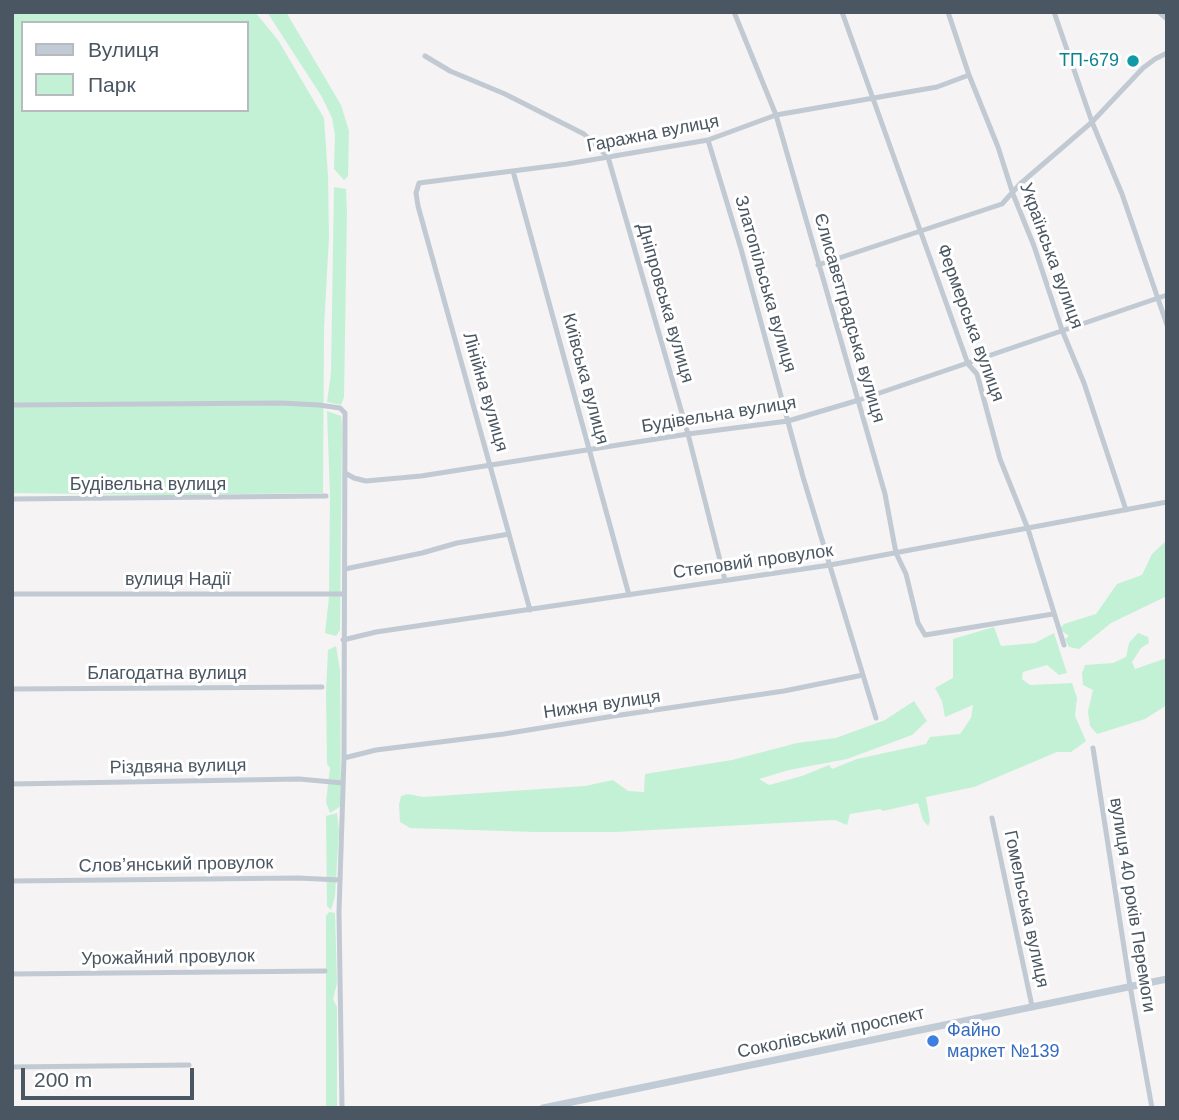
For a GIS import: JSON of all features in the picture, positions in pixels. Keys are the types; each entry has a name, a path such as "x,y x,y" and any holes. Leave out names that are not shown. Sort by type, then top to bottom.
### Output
{"street":[{"name":"Єлисаветградська вулиця","path":"734,12 776,115 859,400 885,494 897,553 906,574 918,624 925,635 1053,614"},
{"name":"Фермерська вулиця","path":"842,12 968,364 977,374 1000,459 1028,529 1063,645"},
{"name":"Українська вулиця","path":"948,12 1062,330 1084,383 1126,510"},
{"path":"1054,12 1092,122 1122,194 1167,325"},
{"path":"1159,12 1167,19"},
{"path":"818,265 1002,204 1020,184 1092,122 1143,68 1167,53"},
{"path":"425,56 450,71 505,94 584,134 608,157"},
{"name":"Гаражна вулиця","path":"419,183 708,141 776,115 937,87 969,75"},
{"name":"Златопільська вулиця","path":"708,141 876,718"},
{"name":"Дніпровська вулиця","path":"608,157 688,434 725,580"},
{"name":"Київська вулиця","path":"513,171 629,595"},
{"name":"Лінійна вулиця","path":"419,183 416,193 418,206 530,610"},
{"name":"Будівельна вулиця","path":"345,473 366,481 421,476 788,421 968,364 1167,295"},
{"path":"12,405 281,403 340,408 345,413 344,758 340,880 342,1108"},
{"name":"Будівельна вулиця","path":"12,499 326,496"},
{"name":"Степовий провулок","path":"343,640 376,632 830,565 1167,502"},
{"path":"345,569 509,534"},
{"name":"вулиця Надії","path":"12,594 344,594"},
{"name":"Нижня вулиця","path":"344,758 376,750 504,734 784,691 863,675"},
{"name":"Благодатна вулиця","path":"12,689 322,687"},
{"name":"вулиця 40 років Перемоги","path":"1093,748 1152,1108"},
{"name":"Різдвяна вулиця","path":"12,784 299,779 343,783"},
{"name":"Гомельська вулиця","path":"992,818 1032,1006"},
{"name":"Словʼянський провулок","path":"12,881 298,878 340,880"},
{"name":"Урожайний провулок","path":"12,974 325,971"},
{"name":"Соколівський проспект","path":"543,1108 1167,979"},
{"path":"12,1067 189,1065"}],"green space":[{"path":"12,12 255,12 278,40 324,118 329,237 324,328 323,493 12,493"},
{"path":"267,12 286,12 341,105 349,131 348,176 344,180 334,169 335,135 332,118 322,97"},
{"path":"334,187 346,189 347,212 344,397 341,405 327,402 331,373"},
{"path":"327,411 341,416 342,426 340,630 336,636 325,633 329,597 330,496"},
{"path":"1167,540 1167,596 1111,623 1079,649 1069,647 1065,639 1069,636 1059,629 1064,624 1096,614 1117,584 1142,575 1152,554"},
{"path":"994,627 1001,646 1035,643 1054,633 1067,673 1059,675 1047,665 1023,672 1022,679 1030,685 1072,683 1077,698 1075,716 1086,741 1071,752 1057,752 974,787 926,797 930,821 928,826 923,820 918,803 883,811 880,809 850,814 847,825 835,820 615,832 535,832 410,828 400,822 401,796 408,794 423,797 585,786 613,780 628,791 644,792 645,774 732,760 797,743 836,738 885,720 914,701 927,721 912,735 847,759 789,770 759,779 769,785 829,765 832,769 857,759 926,744 930,737 960,734 971,718 973,705 945,717 942,701 935,688 953,678 953,639"},
{"path":"1138,633 1148,637 1149,643 1141,648 1132,662 1135,669 1167,658 1167,705 1145,719 1097,734 1090,726 1088,711 1093,690 1083,685 1082,673 1085,665 1113,663 1126,657 1129,643"},
{"path":"336,646 340,670 341,806 330,813 326,802 330,768 327,764 326,691 328,650"},
{"path":"337,813 339,830 335,896 331,910 327,906 326,816"},
{"path":"329,912 335,913 337,983 333,999 337,1007 337,1108 326,1108 326,916"}],"place":[{"name":"ТП-679","path":"1133,61"},
{"name":"Файно маркет №139","path":"933,1041"}]}
